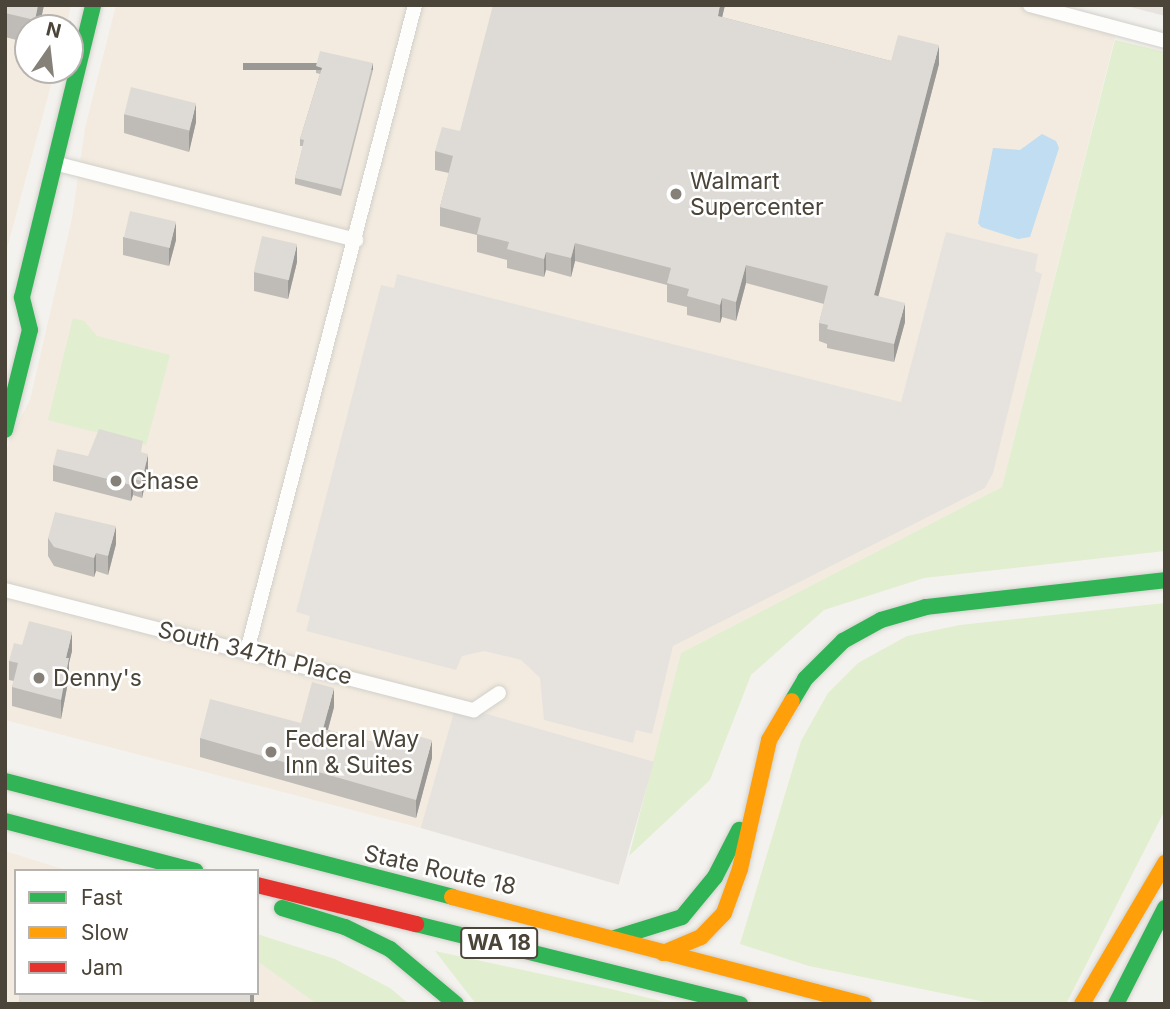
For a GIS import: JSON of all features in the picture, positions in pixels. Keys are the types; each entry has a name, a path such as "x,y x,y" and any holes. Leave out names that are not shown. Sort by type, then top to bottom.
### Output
{"main road":[{"path":"5,430 30,330 22,297 93,5"},
{"path":"5,313 22,297"},
{"path":"663,953 701,937 724,912 740,869 769,740 793,694 822,658 864,627 898,614 953,603 1165,580"},
{"name":"State Route 18","path":"6,781 344,872 504,907 610,939 864,1004"},
{"path":"610,939 682,917 715,877 757,796"},
{"path":"6,821 186,869"},
{"path":"1085,999 1165,863"},
{"name":"WA 18","path":"259,885 740,1004"},
{"path":"259,900 369,937 408,960 456,1004"},
{"path":"1116,1004 1165,908"}],"street":[{"path":"247,651 415,5"},
{"path":"1030,5 1165,41"},
{"path":"54,163 356,240"},
{"name":"South 347th Place","path":"5,590 474,710 499,693"}],"shaded area":[{"path":"5,5 71,5 69,14 14,14 14,84 51,84 5,256"},
{"path":"116,5 1030,5 1117,29 1002,487 681,653 654,763 456,705 425,829 5,720 5,457 11,435 30,400 72,218 85,128"},
{"path":"1123,5 1165,5 1165,16"},
{"path":"946,232 1038,254 1035,271 1042,274 993,473 985,488 673,646 652,734 636,730 633,743 544,720 540,678 521,660 484,651 462,656 456,670 306,631 310,616 296,612 381,285 394,288 397,274 901,402"},
{"path":"456,705 654,762 619,885 421,828"},
{"path":"5,851 63,869 14,869 14,995 259,995 259,962 317,1004 5,1004"}],"green space":[{"path":"1115,40 1165,52 1165,551 924,578 824,610 751,675 710,780 629,856 681,653 1002,487"},
{"path":"73,318 84,321 97,336 170,355 146,445 48,420"},
{"path":"1165,603 1165,810 1066,1004 995,1004 809,966 740,944 801,741 828,693 858,663 907,636 960,625"},
{"path":"259,935 335,959 390,988 409,1004 317,1004 259,962"},
{"path":"435,951 611,989 674,1004 476,1004"}],"water":[{"path":"1042,134 1056,141 1059,148 1030,237 1018,239 981,227 978,223 993,148 1020,150"}],"building":[{"path":"5,5 38,5 36,14 5,13"},
{"name":"Walmart Supercenter","path":"493,5 720,5 718,16 891,61 898,35 939,45 874,295 905,303 894,344 827,329 828,325 819,323 828,286 746,265 736,302 722,298 720,305 687,296 689,289 667,283 671,268 575,243 571,258 546,252 544,259 507,249 509,242 477,234 481,218 440,207 453,156 435,151 442,127 460,131"},
{"path":"320,51 373,63 341,189 295,178 304,140 300,139 322,68 316,66"},
{"path":"131,87 196,103 189,130 124,114"},
{"path":"130,211 176,222 170,248 124,237"},
{"path":"262,236 297,244 289,280 254,272"},
{"path":"99,429 143,441 141,452 148,454 142,481 133,479 131,485 53,465 57,449 88,456"},
{"path":"55,512 116,526 108,556 96,553 94,558 54,547 48,538"},
{"name":"Denny's","path":"29,621 72,632 61,700 12,687 18,663 9,661 14,643 22,645"},
{"path":"312,682 334,688 323,729 388,746 393,729 432,740 416,800 200,738 210,699 301,723"},
{"path":"19,995 250,995 250,1004 19,1004"}],"traffic: fast":[{"path":"5,430 30,330 22,297 93,5"},
{"path":"792,701 805,679 843,641 881,620 926,607 1165,580"},
{"path":"5,781 452,897"},
{"path":"5,821 188,869"},
{"path":"615,938 682,917 715,877 739,830"},
{"path":"282,908 345,927 390,949 456,1004"},
{"path":"1116,1004 1165,908"},
{"path":"416,924 740,1004"}],"traffic: slow":[{"path":"663,953 701,937 724,913 740,869 769,740 792,701"},
{"path":"1082,1004 1165,863"},
{"path":"452,897 864,1004"}],"traffic: jam":[{"path":"259,885 416,924"}],"place":[{"name":"Walmart Supercenter","path":"676,194"},
{"name":"Chase","path":"116,481"},
{"name":"Denny's","path":"39,678"},
{"name":"Federal Way Inn & Suites","path":"271,752"}]}
